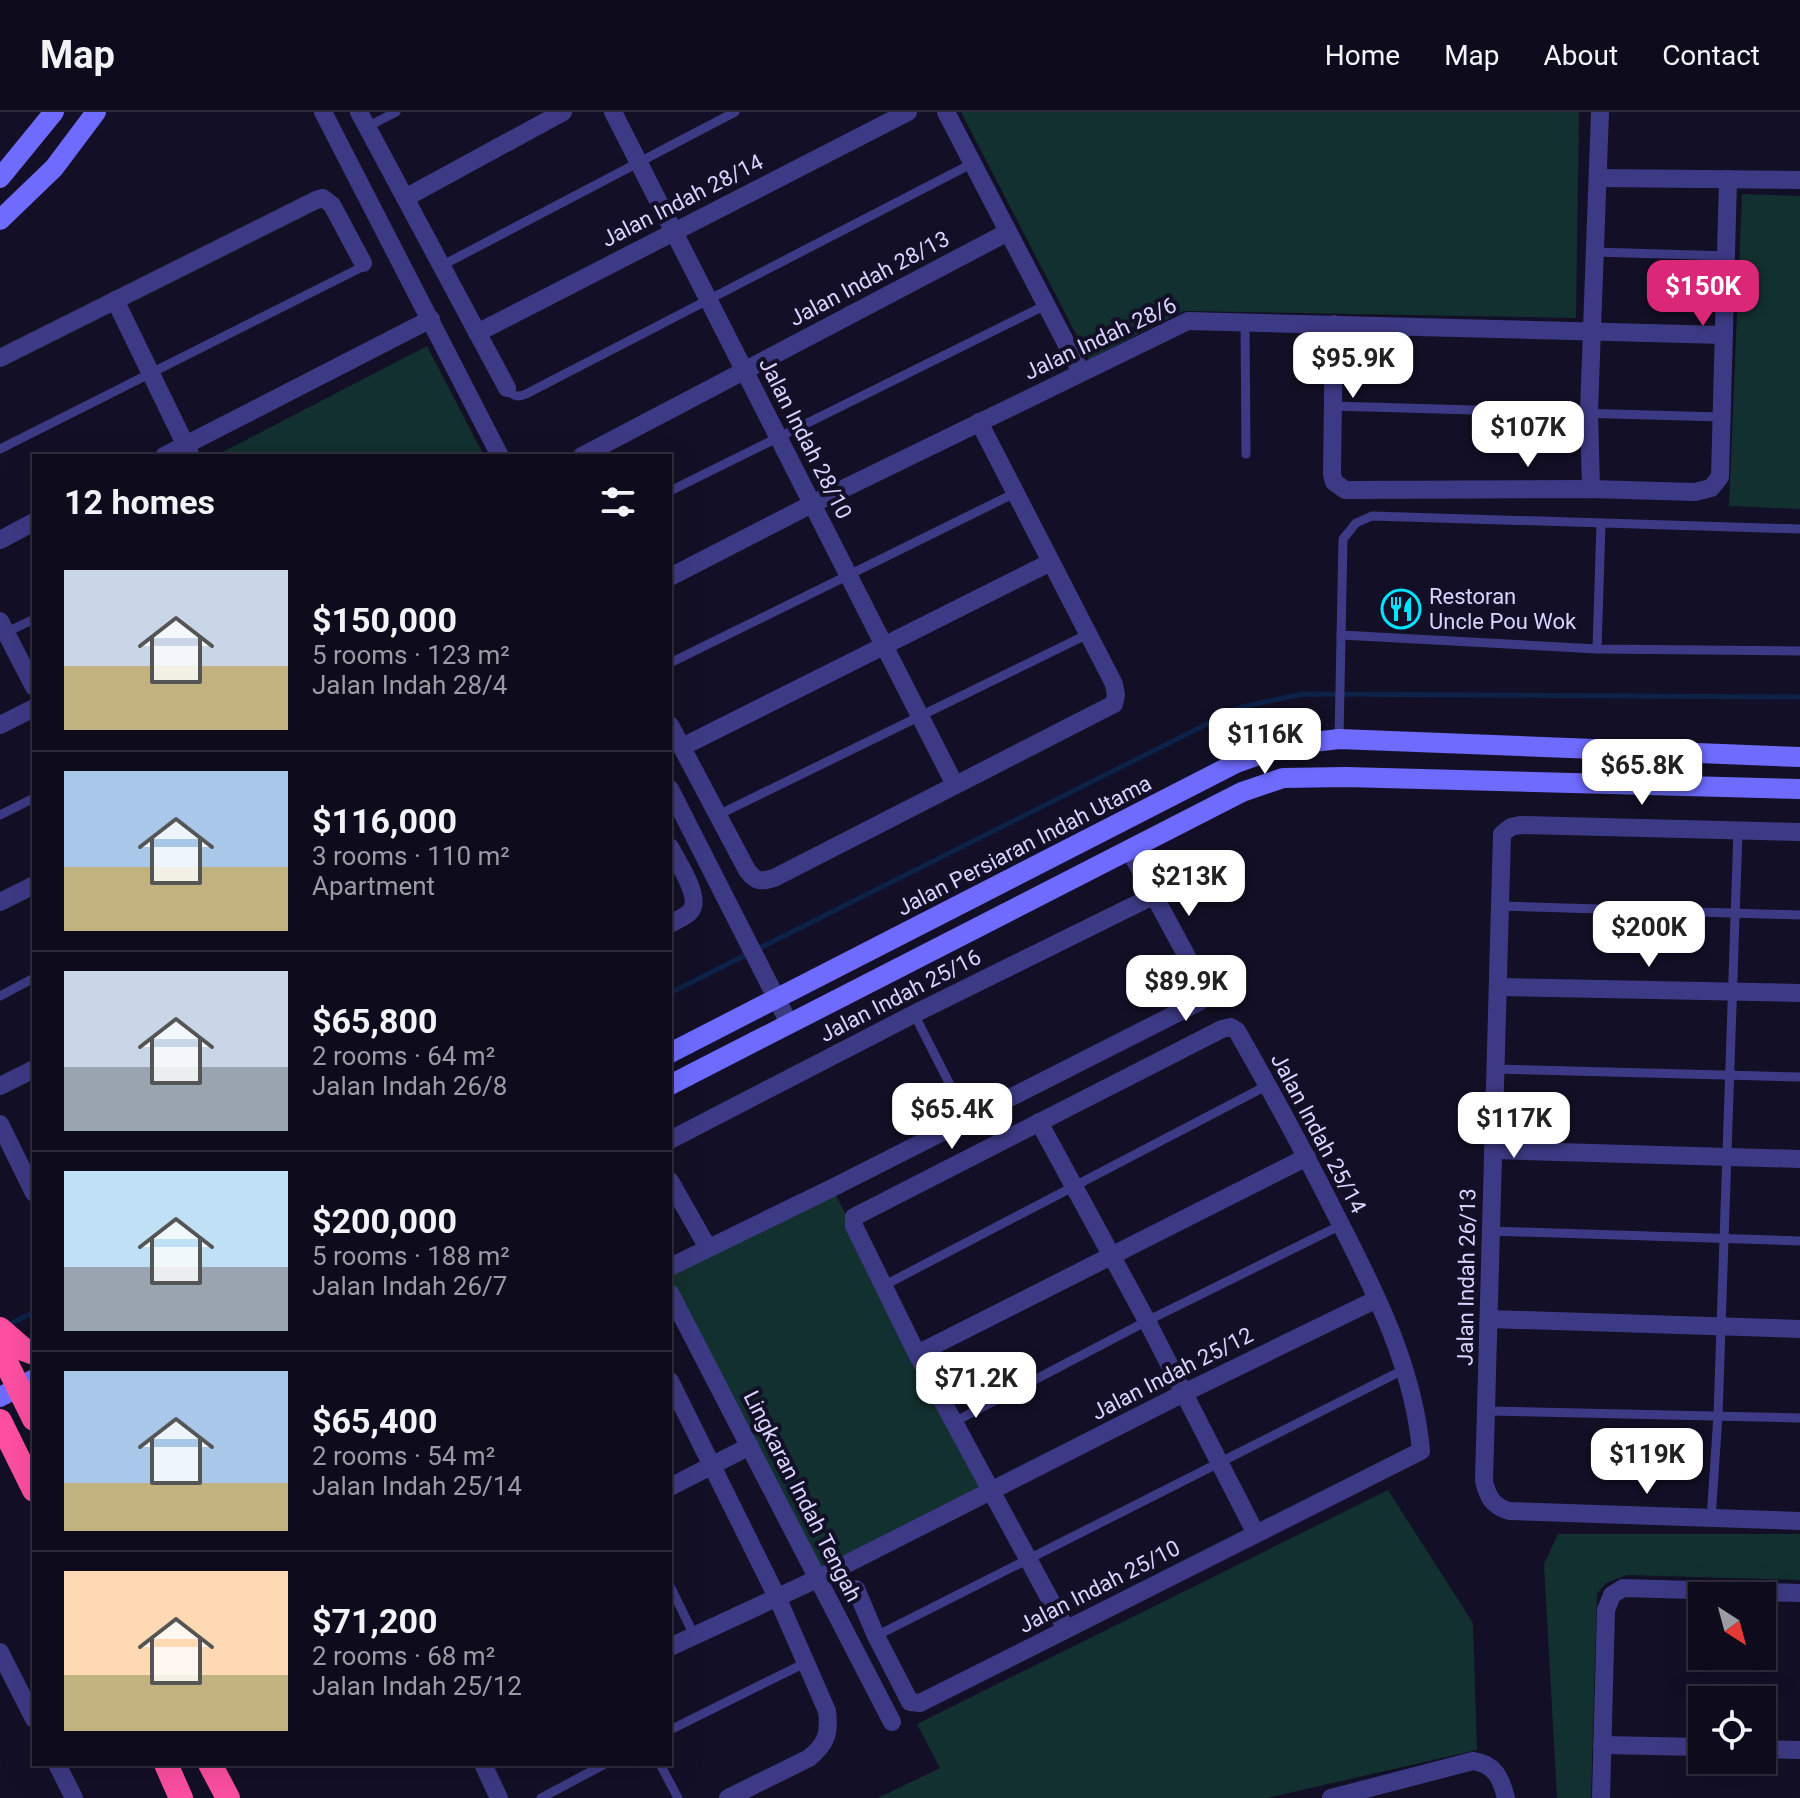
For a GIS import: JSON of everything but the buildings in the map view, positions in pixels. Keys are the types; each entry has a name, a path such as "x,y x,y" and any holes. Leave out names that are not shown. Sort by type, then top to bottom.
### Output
{"highway":[{"path":"0,1329 15,1352 18,1388 32,1410"},
{"path":"1,1423 32,1486"},
{"path":"167,1766 181,1798"},
{"path":"211,1766 228,1798"}],"main road":[{"path":"0,178 54,112"},
{"path":"0,220 54,168 96,112"},
{"name":"Jalan Persiaran Indah Utama","path":"672,1052 1236,763 1287,745 1339,739 1800,757"},
{"path":"672,1084 1242,792 1283,778 1800,789"},
{"path":"1,1423 32,1412"}],"street":[{"path":"323,112 499,454"},
{"path":"405,198 563,112"},
{"name":"Jalan Indah 28/10","path":"613,112 955,785"},
{"name":"Jalan Indah 28/14","path":"477,333 908,112"},
{"path":"946,112 1081,372"},
{"path":"1591,489 1589,411 1600,112"},
{"path":"363,120 507,388"},
{"path":"1598,178 1800,180"},
{"path":"1334,324 1332,474 1339,487 1354,491 1591,489 1695,492 1711,488 1720,477 1728,179"},
{"path":"0,358 323,198 332,205 363,263"},
{"name":"Jalan Indah 28/13","path":"586,454 1008,232"},
{"path":"115,300 188,450 431,319"},
{"name":"Jalan Indah 28/6","path":"672,576 812,504 1188,321 1724,335"},
{"path":"672,729 747,870 761,882 1114,704 1114,684 979,422"},
{"path":"0,540 32,523"},
{"path":"682,747 1051,562"},
{"path":"2,629 32,683"},
{"path":"0,725 32,709"},
{"path":"672,793 789,1023"},
{"name":"Jalan Indah 26/13","path":"1711,1519 1509,1511 1496,1507 1488,1496 1484,1481 1502,834 1520,825 1738,831"},
{"path":"1738,831 1800,832"},
{"path":"672,851 694,895 693,908 672,923"},
{"path":"672,1266 1199,1002 1205,996 1205,990 1130,851"},
{"path":"0,902 32,886"},
{"name":"Jalan Indah 25/16","path":"672,1139 914,1014 1153,896"},
{"path":"1498,987 1800,993"},
{"name":"Jalan Indah 25/14","path":"883,1286 854,1226 854,1217 1231,1027 1237,1031 1307,1157 1377,1299 1405,1369 1418,1421 1421,1451"},
{"path":"0,1086 32,1070"},
{"path":"1039,1122 1075,1184 1256,1534"},
{"path":"0,1124 28,1165"},
{"path":"1493,1150 1800,1159"},
{"path":"917,1354 1307,1157"},
{"path":"672,1185 708,1248"},
{"path":"883,1286 1066,1629"},
{"name":"Lingkaran Indah Tengah","path":"672,1297 892,1722"},
{"name":"Jalan Indah 25/12","path":"672,1646 819,1578 1377,1299"},
{"path":"1490,1319 1800,1329"},
{"path":"672,1391 713,1465 777,1597 827,1711 829,1730 826,1740 809,1758 728,1798"},
{"path":"672,1486 750,1446"},
{"name":"Jalan Indah 25/10","path":"856,1589 910,1702 920,1703 1421,1451"},
{"path":"1711,1519 1800,1521"},
{"path":"1601,1798 1606,1610 1612,1595 1623,1588 1800,1593"},
{"path":"0,1652 32,1715"},
{"path":"1602,1745 1688,1747"},
{"path":"1776,1749 1800,1750"},
{"path":"1331,1798 1473,1761 1484,1762 1502,1779 1506,1798"},
{"path":"58,1766 74,1798"},
{"path":"484,1766 499,1798"}],"lane":[{"path":"363,120 396,112"},
{"path":"441,266 735,112"},
{"path":"507,388 512,395 519,397 973,163"},
{"path":"1595,252 1728,256"},
{"path":"0,449 360,268 363,263"},
{"path":"672,490 1046,305"},
{"path":"1245,322 1246,454"},
{"path":"1332,406 1721,417"},
{"path":"672,662 1015,493"},
{"path":"1339,739 1343,539 1356,523 1372,516 1800,529"},
{"path":"1597,649 1601,523"},
{"path":"2,629 32,620"},
{"path":"718,815 1088,634"},
{"path":"1341,635 1597,649 1800,651"},
{"path":"0,815 32,799"},
{"path":"1711,1519 1718,1415 1738,831"},
{"path":"1501,906 1800,915"},
{"path":"0,996 32,979"},
{"path":"914,1014 968,1120"},
{"path":"1496,1069 1800,1077"},
{"path":"883,1286 1268,1085"},
{"path":"954,1422 1147,1321 1341,1225"},
{"path":"1490,1231 1800,1241"},
{"path":"876,1636 1405,1369"},
{"path":"1488,1411 1800,1418"},
{"path":"672,1590 694,1635"},
{"path":"672,1729 805,1663"},
{"path":"541,1798 601,1766"},
{"path":"661,1766 678,1798"}],"green space":[{"path":"961,112 1579,112 1576,318 1184,311 1089,359"},
{"path":"1742,194 1800,196 1800,509 1729,506"},
{"path":"427,346 483,454 219,454"},
{"path":"832,1188 990,1491 819,1578 672,1297 672,1266"},
{"path":"1388,1490 1473,1623 1477,1750 1267,1798 878,1798 940,1768 917,1724"},
{"path":"1558,1534 1800,1534 1800,1580 1627,1575 1606,1583 1597,1594 1591,1798 1557,1798 1544,1564"}],"waterway":[{"path":"672,992 1241,707 1303,694 1800,697"},
{"path":"6,1326 32,1313"}],"place":[{"name":"Restoran Uncle Pou Wok","path":"1401,609"}]}
